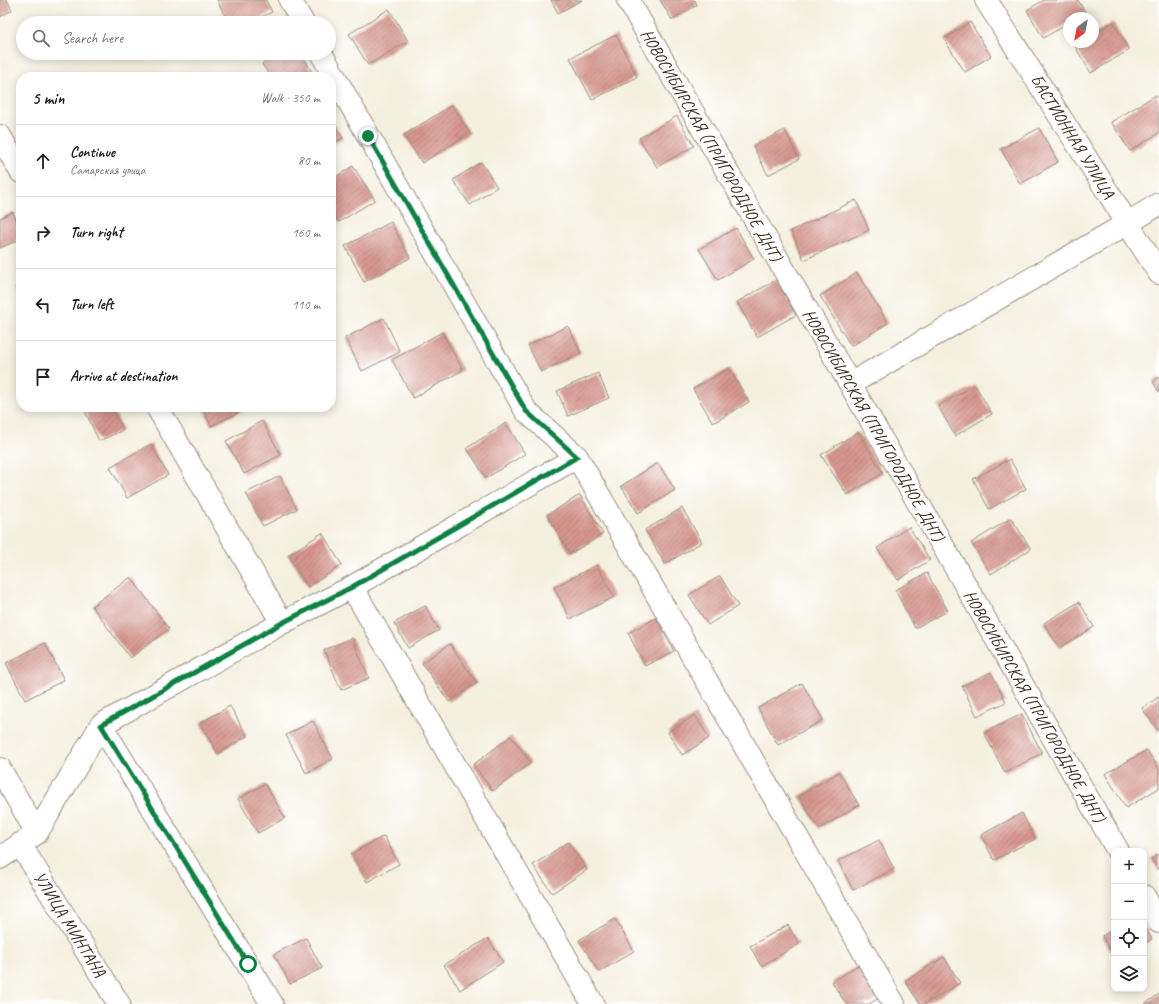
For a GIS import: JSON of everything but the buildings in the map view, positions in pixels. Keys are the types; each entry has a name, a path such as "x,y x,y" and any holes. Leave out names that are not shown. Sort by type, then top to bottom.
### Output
{"street":[{"path":"290,0 299,16"},
{"name":"НОВОСИБИРСКАЯ (ПРИГОРОДНОЕ ДНТ)","path":"628,0 1116,848"},
{"name":"БАСТИОННАЯ УЛИЦА","path":"986,0 1159,273"},
{"path":"324,60 331,72"},
{"path":"336,81 526,411 577,457 894,1004"},
{"path":"0,136 16,163"},
{"path":"850,384 1159,204"},
{"path":"160,412 282,623"},
{"path":"0,858 28,839 101,725 282,623 352,587 577,457"},
{"path":"352,587 593,1004"},
{"path":"101,725 272,1004"},
{"name":"УЛИЦА МИНТАНА","path":"0,769 28,839 119,1004"},
{"path":"1147,901 1159,922"}],"route":[{"path":"248,964 101,725 282,623 352,587 577,457 526,411 368,136"}]}
